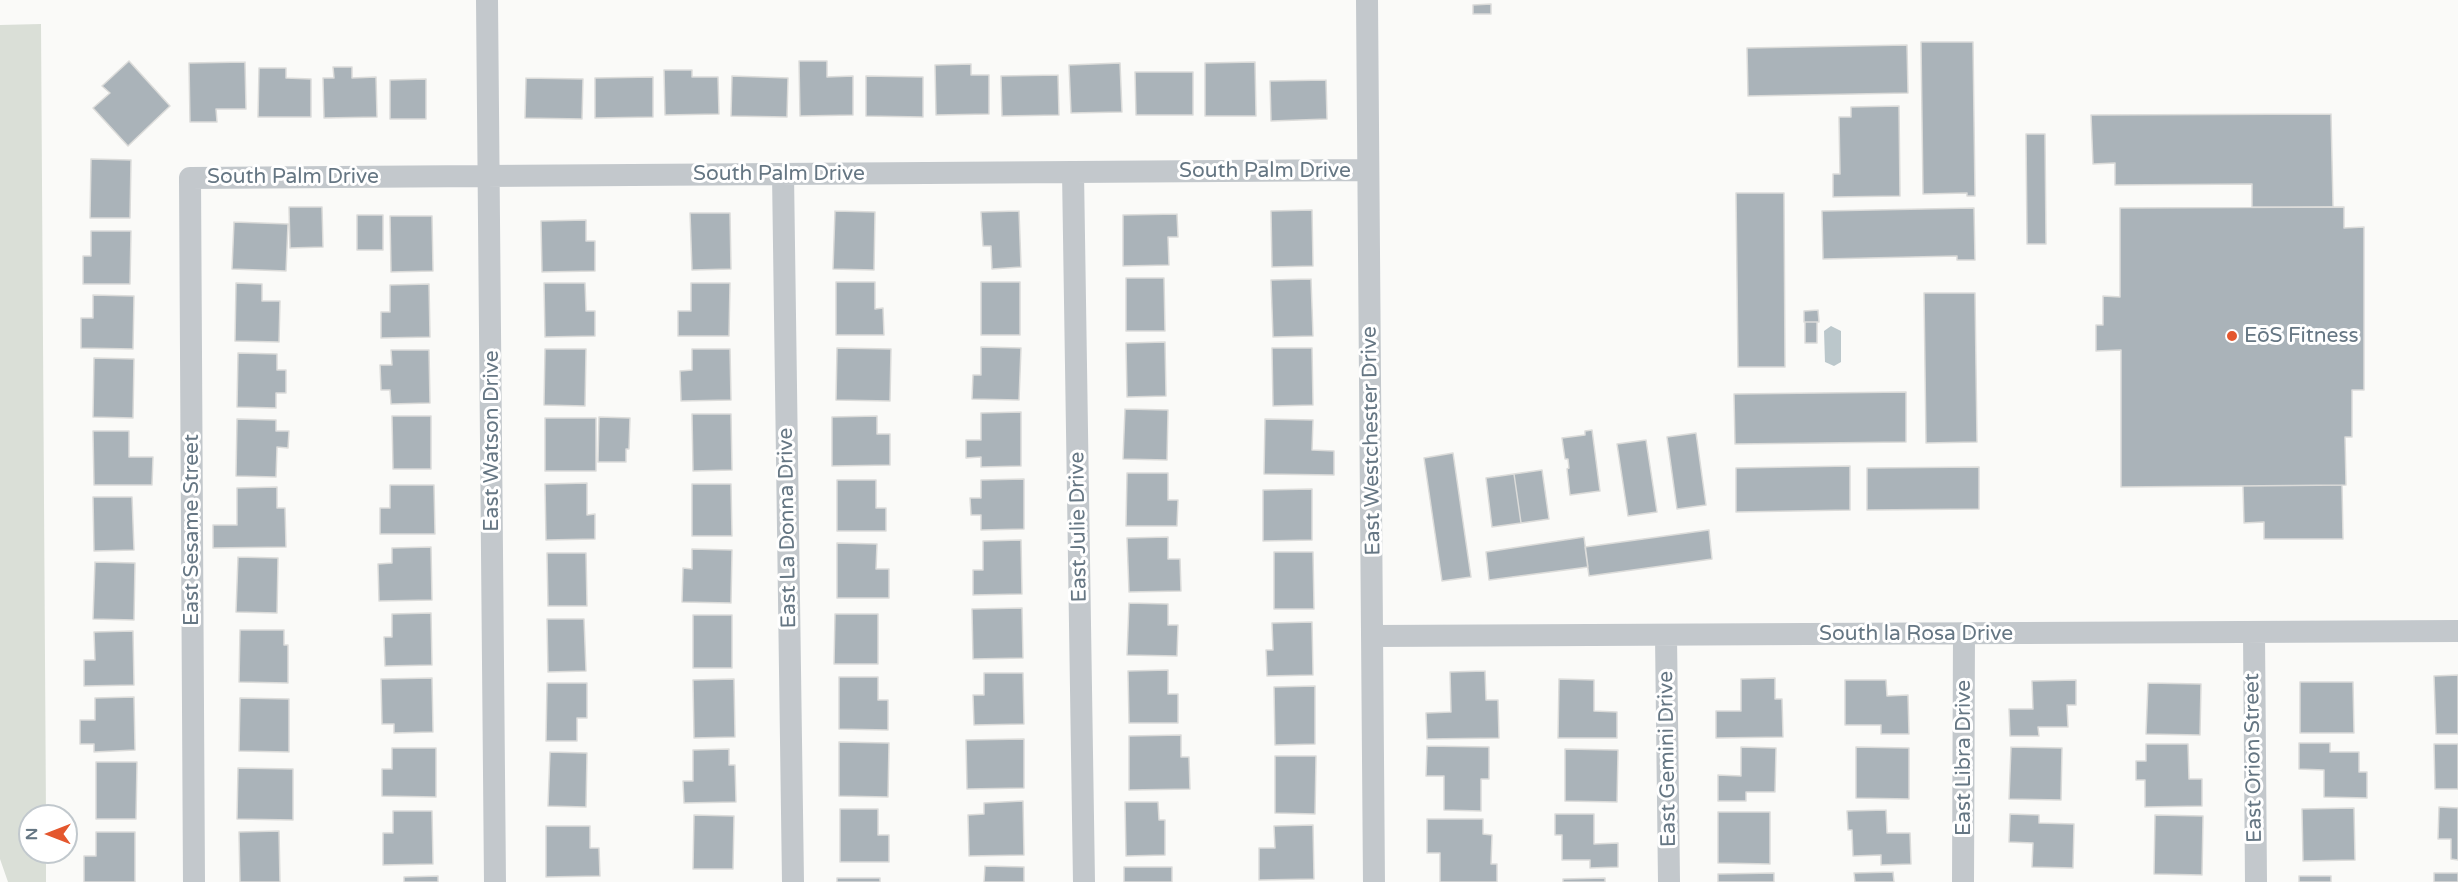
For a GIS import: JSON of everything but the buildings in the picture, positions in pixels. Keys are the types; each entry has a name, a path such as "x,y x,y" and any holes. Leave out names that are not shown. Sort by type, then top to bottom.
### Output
{"street":[{"name":"East Watson Drive","path":"487,0 495,882"},
{"name":"East Westchester Drive","path":"1367,0 1374,636 1374,882"},
{"name":"South Palm Drive","path":"190,178 1368,170"},
{"name":"East Julie Drive","path":"1073,172 1084,882"},
{"name":"East La Donna Drive","path":"783,174 794,882"},
{"name":"East Sesame Street","path":"190,178 194,882"},
{"name":"South la Rosa Drive","path":"1374,636 2458,632"},
{"name":"East Libra Drive","path":"1963,882 1964,634"},
{"name":"East Orion Street","path":"2254,634 2256,882"},
{"name":"East Gemini Drive","path":"1666,636 1669,882"}],"shaded area":[{"path":"41,24 46,804 18,804 18,864 46,864 46,882 8,882 0,859 0,25"},
{"path":"1831,326 1841,331 1841,362 1834,366 1825,362 1824,331"}],"place":[{"name":"EōS Fitness","path":"2232,336"}]}
